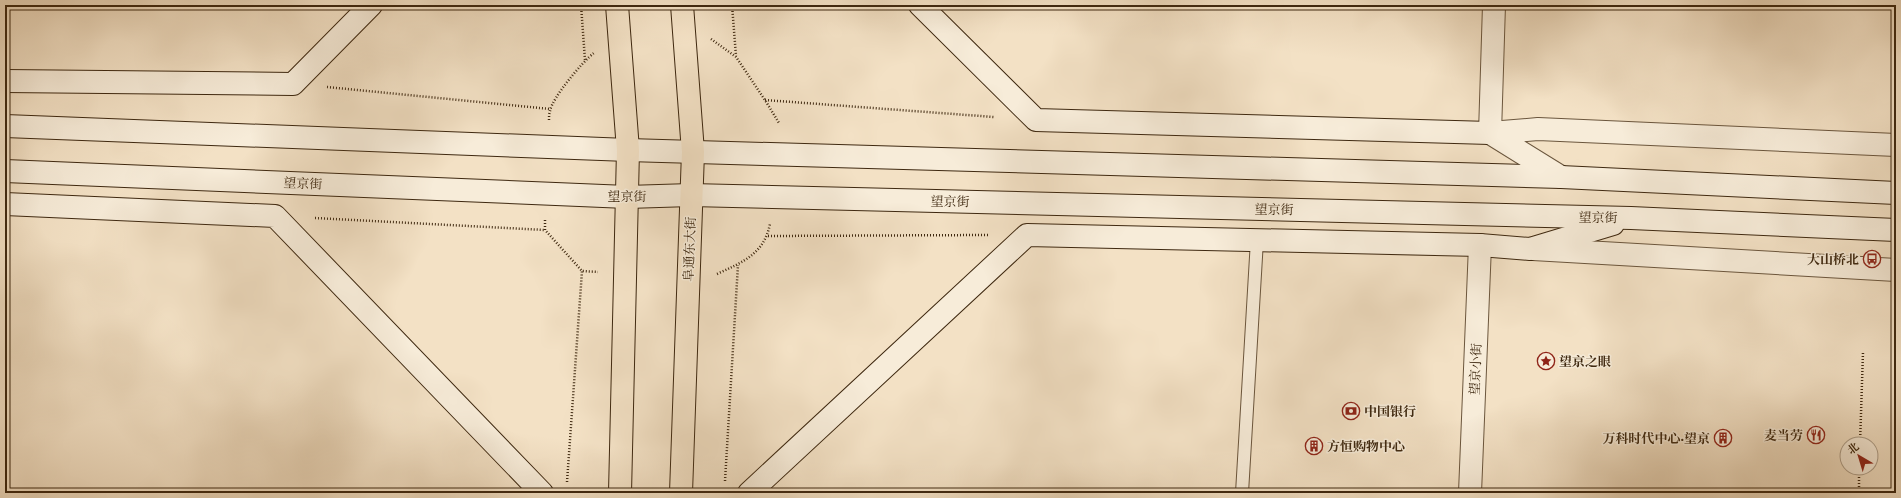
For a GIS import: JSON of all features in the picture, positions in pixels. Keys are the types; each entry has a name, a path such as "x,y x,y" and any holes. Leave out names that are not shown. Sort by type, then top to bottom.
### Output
{"main road":[{"path":"617,5 628,150 620,493"},
{"name":"阜通东大街","path":"681,493 693,152 682,5"}],"street":[{"path":"5,81 293,84 371,5"},
{"path":"920,5 1036,120 1490,133 1538,129 1896,145"},
{"path":"1490,133 1494,5"},
{"path":"5,126 628,150 1561,177 1896,193"},
{"path":"1490,133 1561,177"},
{"name":"望京街","path":"5,171 627,197 691,195 1631,218 1896,230"},
{"path":"5,204 275,216 542,493"},
{"path":"1530,249 1631,218"},
{"path":"749,493 1027,235 1480,245 1896,270"},
{"name":"望京小街","path":"1470,493 1480,245"}],"lane":[{"path":"1242,493 1257,240"}],"path":[{"path":"581,5 585,60"},
{"path":"732,5 736,57"},
{"path":"710,38 736,57 766,100 779,123"},
{"path":"549,127 550,109 568,80 585,60 598,51"},
{"path":"293,84 550,109"},
{"path":"766,100 997,117"},
{"path":"544,214 545,230 582,271 601,272"},
{"path":"717,274 738,265 757,252 768,236 772,217"},
{"path":"314,218 545,230"},
{"path":"768,236 1027,235"},
{"path":"725,485 738,265"},
{"path":"567,485 582,271"},
{"path":"1860,436 1863,352"},
{"path":"1859,476 1859,493"}],"place":[{"name":"大山桥北","path":"1872,259"},
{"name":"望京之眼","path":"1546,361"},
{"name":"中国银行","path":"1351,411"},
{"name":"麦当劳","path":"1816,435"},
{"name":"万科时代中心·望京","path":"1723,438"},
{"name":"方恒购物中心","path":"1314,446"}]}
